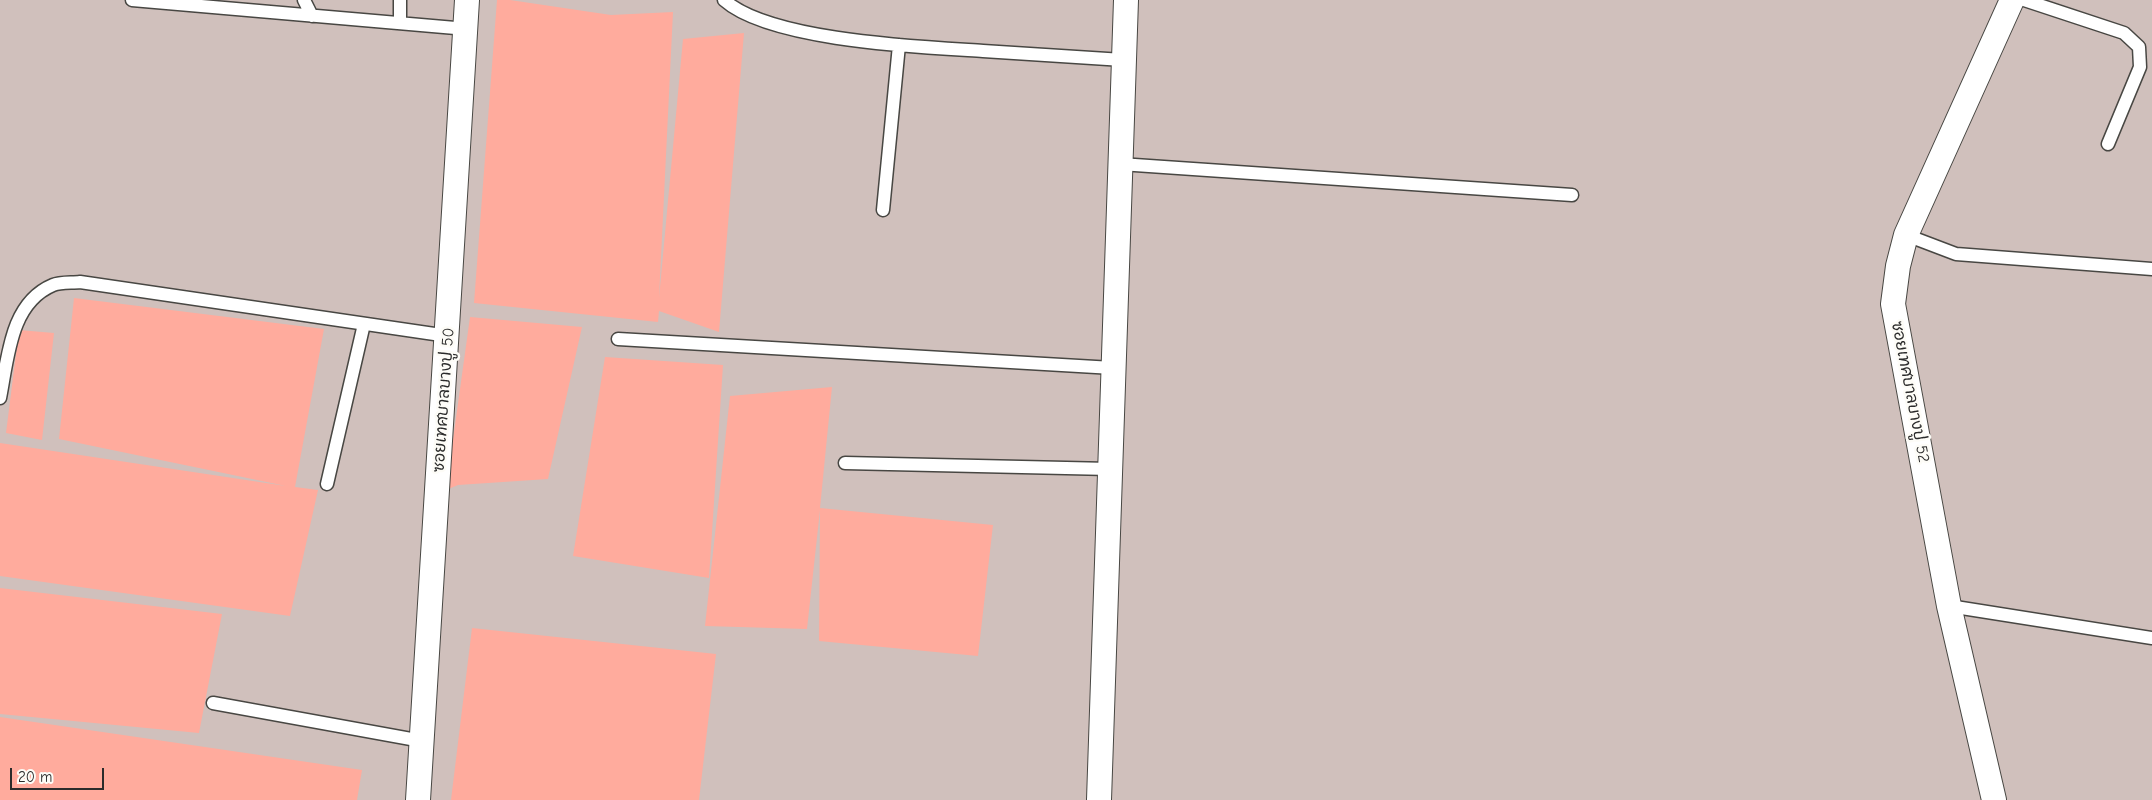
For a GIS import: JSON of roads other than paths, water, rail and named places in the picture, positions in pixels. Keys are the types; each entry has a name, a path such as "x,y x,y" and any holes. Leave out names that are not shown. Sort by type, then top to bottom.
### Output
{"street":[{"name":"ซอยเทศบาลบางปู 50","path":"418,800 467,29 467,0"},
{"path":"1098,800 1126,0"},
{"name":"ซอยเทศบาลบางปู 52","path":"1994,800 1949,606 1893,304 1898,266 1906,235 2012,0"}],"lane":[{"path":"132,0 467,29"},
{"path":"304,0 312,16"},
{"path":"400,0 400,23"},
{"path":"724,0 729,5 756,18 802,32 898,45 1123,60"},
{"path":"2024,0 2124,33 2139,47 2140,67 2108,144"},
{"path":"883,210 898,45"},
{"path":"1120,164 1572,195"},
{"path":"1906,235 1956,254 2152,269"},
{"path":"0,398 14,329 28,302 54,284 80,282 448,336"},
{"path":"327,484 364,324"},
{"path":"618,339 1113,368"},
{"path":"845,463 1110,469"},
{"path":"1949,606 2152,638"},
{"path":"213,702 422,741"}]}
